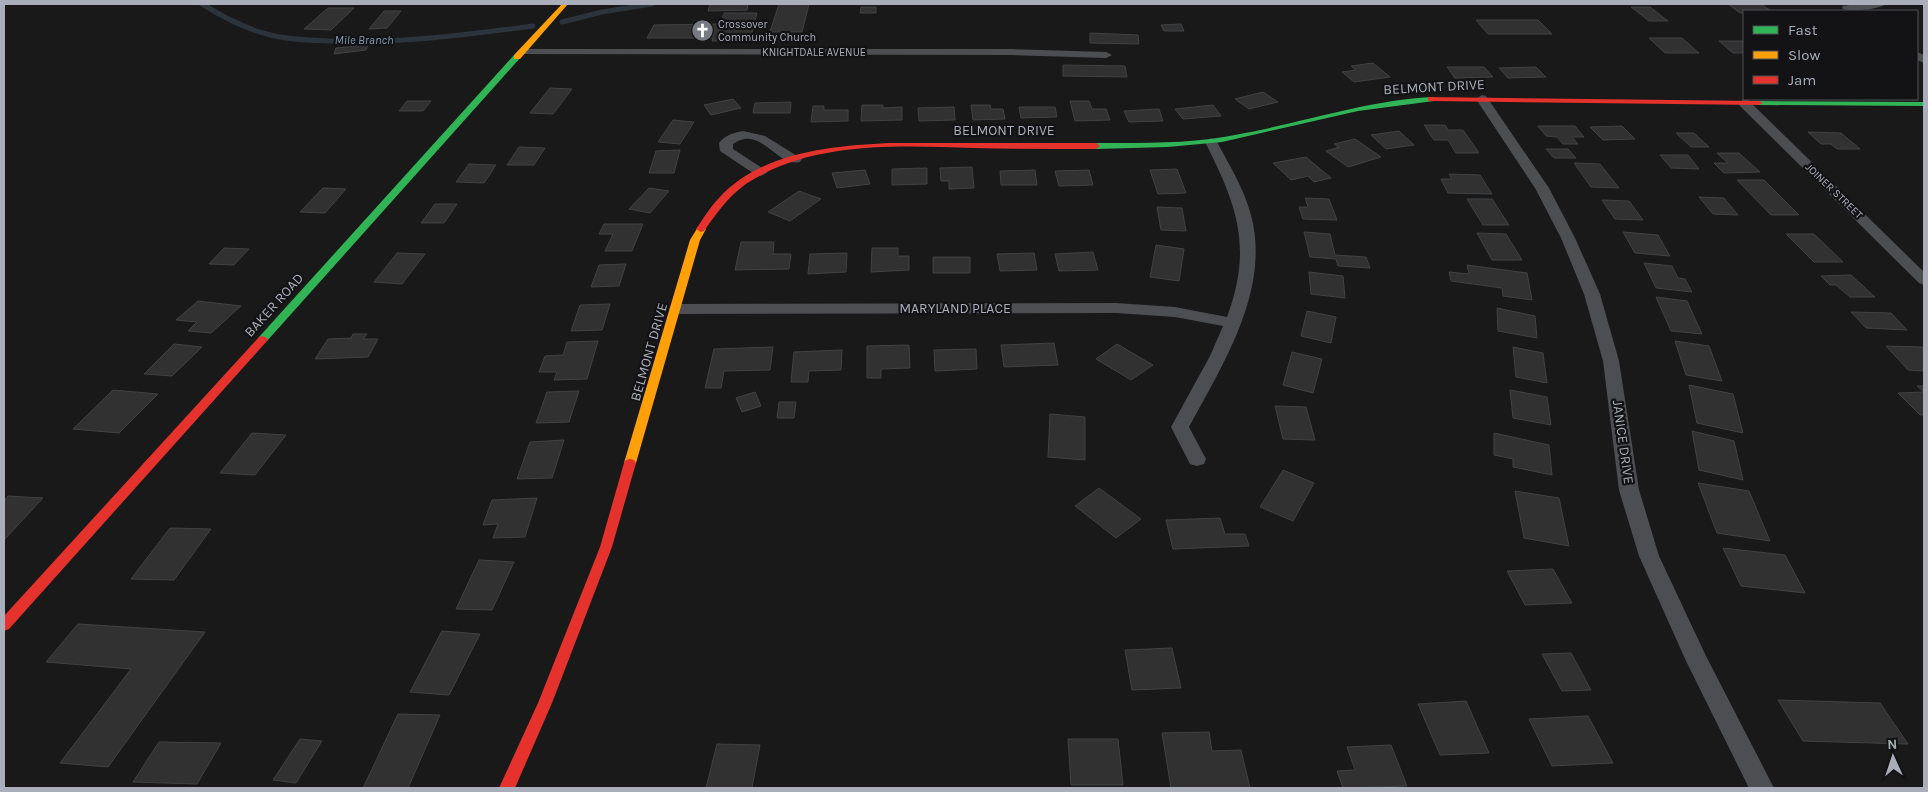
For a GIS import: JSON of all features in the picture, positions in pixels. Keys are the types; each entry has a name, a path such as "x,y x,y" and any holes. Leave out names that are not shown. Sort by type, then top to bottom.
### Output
{"street":[{"name":"BAKER ROAD","path":"4,625 565,4"},
{"path":"1846,8 1881,4"},
{"name":"KNIGHTDALE AVENUE","path":"523,52 1012,52 1106,55"},
{"name":"BELMONT DRIVE","path":"507,788 545,703 606,547 677,309 695,240 704,221 730,191 761,172 795,159 850,146 893,144 1130,146 1211,142 1262,134 1356,109 1401,101 1482,99 1924,104"},
{"name":"JANICE DRIVE","path":"1482,99 1542,188 1568,238 1592,294 1611,362 1629,490 1649,556 1697,662 1762,788"},
{"name":"JOINER STREET","path":"1744,103 1924,280"},
{"path":"761,172 727,151 726,143 733,136 745,134 760,137 795,159"},
{"path":"1197,459 1180,427 1218,358 1232,324 1245,290 1248,261 1246,227 1235,189 1211,142"},
{"name":"MARYLAND PLACE","path":"677,309 1103,308 1175,312 1209,317 1232,324"}],"building":[{"path":"710,4 748,4 747,10 708,11"},
{"path":"779,4 809,4 802,32 770,32"},
{"path":"1728,4 1761,4 1770,10 1743,10 1743,13 1740,13"},
{"path":"861,7 876,7 876,13 860,13"},
{"path":"1631,7 1650,7 1668,21 1649,21"},
{"path":"328,8 354,8 331,30 304,29"},
{"path":"384,11 401,11 387,28 369,29"},
{"name":"Crossover Community Church","path":"724,13 757,13 751,36 731,36 729,41 712,41 713,38 647,38 654,25 720,24"},
{"path":"1476,20 1538,20 1552,34 1488,34"},
{"path":"1181,24 1184,31 1164,31 1161,25"},
{"path":"1090,33 1138,35 1139,44 1090,43"},
{"path":"1649,38 1682,38 1699,53 1665,53"},
{"path":"1719,41 1743,41 1743,53 1733,53"},
{"path":"368,45 366,50 334,54 336,48"},
{"path":"1373,63 1390,77 1354,82 1342,72 1356,70 1351,66"},
{"path":"1063,65 1125,66 1127,77 1063,76"},
{"path":"1447,67 1484,67 1493,77 1455,78"},
{"path":"1536,67 1546,77 1508,78 1499,68"},
{"path":"550,88 572,89 553,114 530,113"},
{"path":"1263,92 1278,102 1249,109 1235,99"},
{"path":"733,99 741,108 711,115 704,105"},
{"path":"407,101 431,101 423,111 399,111"},
{"path":"1070,101 1089,101 1092,109 1106,109 1110,120 1075,121"},
{"path":"791,102 790,113 753,113 755,103"},
{"path":"862,105 883,105 883,108 902,107 902,120 861,121"},
{"path":"971,105 990,105 991,109 1003,109 1005,119 973,120"},
{"path":"1213,105 1221,116 1183,119 1175,109"},
{"path":"813,106 824,106 824,110 848,110 848,121 811,122"},
{"path":"954,107 955,120 919,121 918,108"},
{"path":"1019,107 1055,107 1057,117 1021,118"},
{"path":"1159,109 1163,121 1129,122 1124,111"},
{"path":"673,120 694,122 680,144 658,142"},
{"path":"1424,125 1445,125 1448,130 1463,130 1479,153 1456,153 1448,140 1434,140"},
{"path":"1538,126 1575,126 1584,137 1572,137 1578,144 1563,144 1557,137 1546,136"},
{"path":"1622,126 1635,139 1603,140 1590,127"},
{"path":"1399,131 1414,145 1386,149 1371,135"},
{"path":"1808,132 1841,133 1860,149 1837,149 1831,144 1821,144"},
{"path":"1676,133 1694,133 1709,147 1691,147"},
{"path":"1355,139 1381,157 1348,167 1326,151 1339,147 1334,144"},
{"path":"519,147 545,148 534,165 507,165"},
{"path":"1546,149 1568,149 1576,158 1554,158"},
{"path":"680,150 674,173 649,173 656,151"},
{"path":"1717,153 1739,153 1760,172 1724,173 1714,163 1728,163"},
{"path":"1660,155 1688,155 1699,169 1671,168"},
{"path":"1306,157 1331,178 1314,182 1308,176 1291,180 1273,163"},
{"path":"1574,163 1600,164 1619,188 1591,187"},
{"path":"469,164 496,165 484,183 456,182"},
{"path":"972,167 974,188 949,189 949,181 941,181 940,168"},
{"path":"927,168 927,184 892,185 892,169"},
{"path":"1177,169 1186,193 1158,194 1150,170"},
{"path":"865,170 870,184 837,188 832,173"},
{"path":"1035,170 1037,185 1001,185 1000,171"},
{"path":"1089,170 1093,185 1059,186 1055,171"},
{"path":"1449,174 1480,175 1492,194 1448,193 1441,179 1452,179"},
{"path":"1737,180 1764,180 1799,215 1771,215"},
{"path":"323,188 346,189 325,213 300,212"},
{"path":"649,188 669,191 650,213 629,209"},
{"path":"799,191 821,199 790,221 768,212"},
{"path":"1699,197 1724,198 1738,215 1713,214"},
{"path":"1305,198 1329,199 1337,220 1303,219 1299,207 1308,207"},
{"path":"1467,199 1492,199 1509,225 1483,225"},
{"path":"1602,200 1629,201 1643,220 1615,219"},
{"path":"435,204 457,204 444,223 421,223"},
{"path":"1157,207 1182,208 1186,231 1161,230"},
{"path":"604,224 643,224 632,251 605,251 613,234 599,234"},
{"path":"1304,232 1330,234 1335,255 1366,257 1370,268 1338,266 1336,259 1310,257"},
{"path":"1623,232 1658,235 1670,256 1635,253"},
{"path":"1477,233 1506,234 1522,260 1492,260"},
{"path":"1786,234 1814,234 1843,262 1814,262"},
{"path":"741,242 774,242 773,254 791,254 789,269 735,270"},
{"path":"1156,245 1184,249 1179,281 1150,277"},
{"path":"224,248 249,249 234,265 209,264"},
{"path":"872,248 898,248 898,256 909,256 909,270 871,272"},
{"path":"1093,252 1098,270 1059,271 1055,254"},
{"path":"397,253 425,254 402,284 374,282"},
{"path":"847,253 846,272 808,274 810,254"},
{"path":"1034,253 1037,270 1000,271 997,254"},
{"path":"933,257 970,257 970,273 933,273"},
{"path":"1644,263 1672,266 1678,278 1685,279 1692,292 1656,288"},
{"path":"626,264 619,286 591,287 599,265"},
{"path":"1467,265 1527,273 1532,300 1503,296 1502,288 1451,281 1449,272 1469,274"},
{"path":"1309,272 1343,276 1345,298 1311,294"},
{"path":"1851,275 1875,297 1850,297 1836,285 1830,285 1821,276"},
{"path":"1656,297 1687,301 1702,334 1671,331"},
{"path":"198,301 241,306 211,333 188,331 197,322 176,320"},
{"path":"610,304 602,330 571,331 580,305"},
{"path":"1497,308 1535,316 1537,338 1498,331"},
{"path":"1307,311 1336,317 1331,343 1301,336"},
{"path":"1851,312 1891,313 1907,330 1866,328"},
{"path":"353,334 367,334 363,339 378,339 368,357 315,359 328,339 351,338"},
{"path":"598,341 587,379 554,380 557,372 539,372 545,356 563,355 567,342"},
{"path":"1675,341 1709,346 1722,381 1686,375"},
{"path":"1054,343 1058,365 1004,367 1001,345"},
{"path":"174,344 202,347 172,376 144,374"},
{"path":"1117,344 1153,365 1131,380 1096,359"},
{"path":"909,345 910,368 881,369 881,378 867,378 867,346"},
{"path":"1886,346 1922,347 1924,349 1924,371 1908,370"},
{"path":"773,347 770,370 724,371 721,388 705,388 714,349"},
{"path":"1513,347 1543,353 1547,383 1516,377"},
{"path":"976,349 977,369 935,371 934,350"},
{"path":"842,350 841,370 809,371 808,382 791,382 794,352"},
{"path":"1292,352 1322,359 1313,393 1283,385"},
{"path":"1689,385 1733,394 1743,433 1697,423"},
{"path":"1917,386 1924,386 1924,392"},
{"path":"113,390 158,394 119,433 73,429"},
{"path":"1510,390 1547,397 1551,425 1513,418"},
{"path":"579,391 569,422 536,423 547,392"},
{"path":"755,392 761,406 742,412 736,398"},
{"path":"1924,392 1924,415 1920,415 1898,393"},
{"path":"779,402 796,402 794,418 777,418"},
{"path":"1275,406 1306,407 1315,440 1283,439"},
{"path":"1050,414 1085,417 1085,460 1048,457"},
{"path":"1692,431 1734,441 1743,480 1699,470"},
{"path":"252,433 286,435 255,475 220,473"},
{"path":"1494,433 1549,445 1552,475 1513,467 1513,459 1494,455"},
{"path":"564,440 552,478 517,479 530,442"},
{"path":"1283,470 1314,483 1293,521 1260,507"},
{"path":"1698,483 1749,491 1770,541 1717,533"},
{"path":"1099,488 1141,519 1116,538 1075,506"},
{"path":"1515,491 1559,498 1569,546 1524,538"},
{"path":"8,496 43,498 4,540 4,501"},
{"path":"537,498 525,537 493,538 498,524 483,525 492,500"},
{"path":"1220,518 1225,534 1245,534 1249,546 1173,549 1166,520"},
{"path":"170,528 211,529 174,580 131,579"},
{"path":"1723,548 1785,555 1805,593 1741,586"},
{"path":"479,560 514,562 492,610 456,609"},
{"path":"1553,569 1572,603 1525,605 1507,571"},
{"path":"78,624 205,632 108,767 60,763 131,669 46,662"},
{"path":"442,631 480,634 449,695 410,692"},
{"path":"1172,648 1181,688 1132,690 1125,650"},
{"path":"1571,653 1591,690 1562,691 1542,654"},
{"path":"1778,700 1880,703 1908,744 1803,741"},
{"path":"1466,701 1489,753 1440,755 1418,704"},
{"path":"398,714 440,715 408,788 363,788"},
{"path":"1588,716 1613,763 1552,766 1529,719"},
{"path":"1209,732 1212,751 1241,750 1250,788 1171,788 1162,733"},
{"path":"300,739 322,741 296,783 273,780"},
{"path":"1068,739 1118,739 1123,785 1071,785"},
{"path":"159,742 221,743 197,784 133,782"},
{"path":"717,744 760,745 752,788 706,788"},
{"path":"1391,745 1407,786 1343,788 1337,771 1355,770 1347,747"}],"waterway":[{"name":"Mile Branch","path":"202,4 225,18 250,29 274,36 305,40 354,42 405,40 533,26"},
{"name":"Mile Branch","path":"562,22 602,12 652,4"}],"traffic: fast":[{"path":"263,339 517,57"},
{"path":"1096,146 1168,145 1222,140 1264,132 1358,108 1431,99"},
{"path":"1759,103 1924,104"}],"traffic: slow":[{"path":"517,57 565,4"},
{"path":"630,463 695,240 701,229"}],"traffic: jam":[{"path":"1431,99 1759,103"},
{"path":"701,229 722,200 749,178 781,163 815,153 852,147 889,145 1096,146"},
{"path":"4,625 263,339"},
{"path":"507,788 545,703 606,547 630,463"}],"place":[{"name":"Crossover Community Church","path":"702,30"}]}
